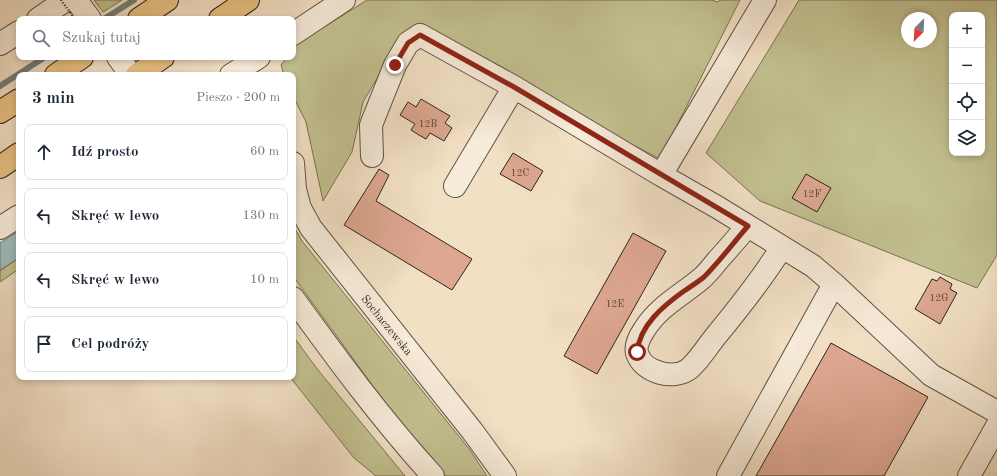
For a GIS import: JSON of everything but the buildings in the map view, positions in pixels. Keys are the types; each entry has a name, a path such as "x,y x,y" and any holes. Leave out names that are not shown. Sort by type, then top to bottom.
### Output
{"highway":[{"path":"143,16 167,0"},
{"path":"224,16 248,0"},
{"path":"60,72 78,60"},
{"path":"141,72 159,60"},
{"path":"0,112 16,102"},
{"path":"0,167 16,156"}],"street":[{"path":"42,16 66,0"},
{"path":"76,0 88,16"},
{"path":"296,32 344,0"},
{"path":"661,175 765,0"},
{"path":"0,44 16,34"},
{"path":"372,156 371,125 395,65 408,43 420,35 514,87 813,266 932,375 997,412"},
{"path":"120,60 129,72"},
{"path":"239,72 259,64"},
{"path":"456,186 514,87"},
{"name":"Sochaczewska","path":"296,193 300,208 311,228 473,432 505,476"},
{"path":"0,228 16,218"},
{"path":"748,226 703,278 672,299 654,317 643,331 638,342 637,352 642,361 653,371 664,374 678,374 690,368 738,310 771,265 782,247"},
{"path":"728,476 834,284"},
{"path":"296,302 347,373 400,440 433,476"},
{"path":"968,476 997,426"}],"path":[{"path":"61,0 73,16"}],"shaded area":[{"path":"94,0 122,0 103,12"},
{"path":"367,0 712,0 717,2 721,0 740,0 660,159 612,134 428,29 405,31 363,102 352,152 323,201 306,122 296,102 296,72 283,72 281,65 285,60 296,60 296,45"},
{"path":"799,0 997,0 997,255 977,288 760,201 706,153"},
{"path":"296,230 302,241 470,450 487,476 445,476 386,404 296,280"},
{"path":"16,260 16,271 0,282 0,271"},
{"path":"296,340 318,370 405,476 376,476 354,458 292,380 296,380"}],"water":[{"path":"16,233 16,260 0,270 0,243"}],"waterway":[{"path":"109,16 134,0"},
{"path":"22,72 40,60"},
{"path":"0,86 16,76"}],"route":[{"path":"395,65 408,43 420,35 514,87 748,226 703,278 672,299 654,317 643,331 638,342 637,352"}]}
